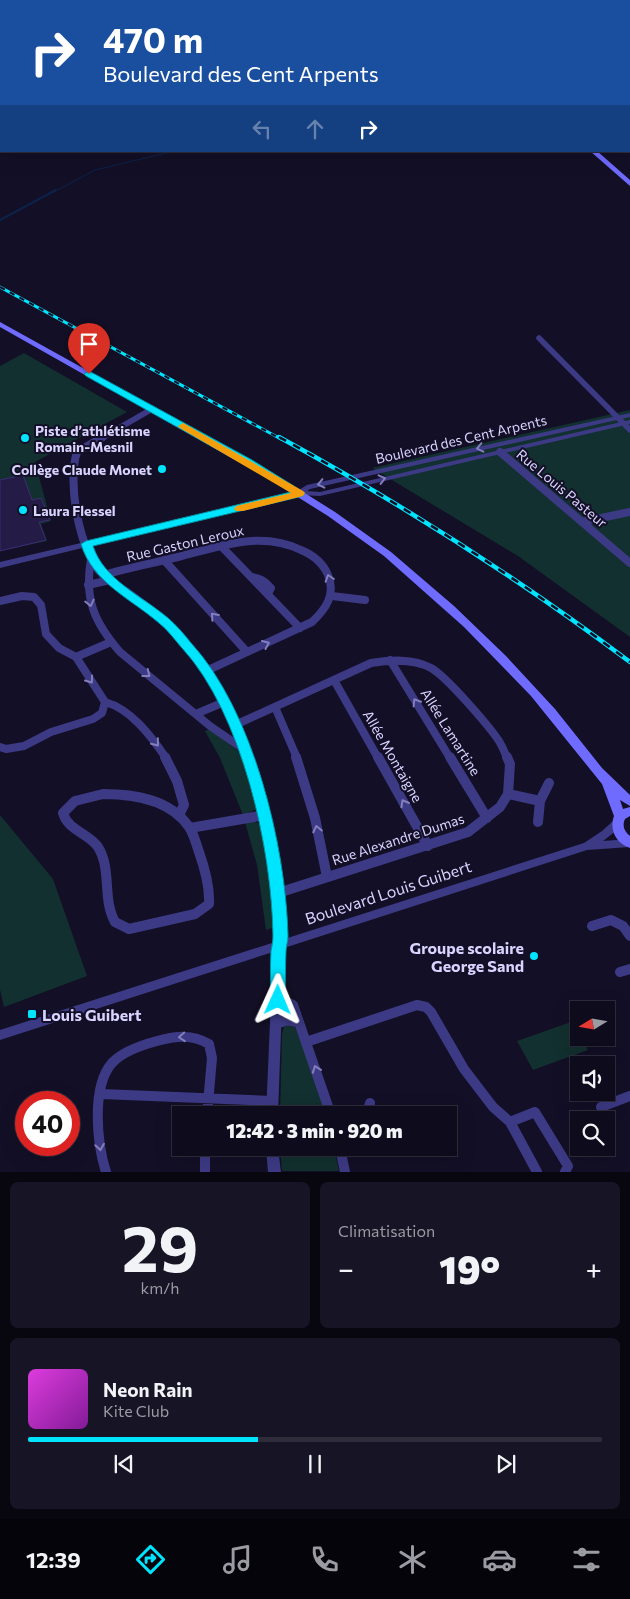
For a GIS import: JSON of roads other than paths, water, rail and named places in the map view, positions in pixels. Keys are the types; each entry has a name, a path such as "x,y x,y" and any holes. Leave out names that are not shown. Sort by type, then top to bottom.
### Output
{"main road":[{"path":"594,152 630,184"},
{"path":"0,324 300,493 370,542 413,575 459,616 526,683 608,782 630,802"},
{"path":"608,782 622,817 620,835 630,843"}],"street":[{"path":"539,338 630,430"},
{"path":"152,409 82,448 75,455 74,466 78,519 91,559 106,577 164,621 189,648 206,671 235,725 258,788 265,815 278,893 281,938 279,944 272,1106"},
{"name":"Boulevard des Cent Arpents","path":"0,565 300,493 320,494 500,452 623,421 630,415"},
{"name":"Boulevard des Cent Arpents","path":"300,493 308,487 623,421"},
{"name":"Rue Louis Pasteur","path":"500,452 630,563"},
{"path":"582,522 630,512"},
{"name":"Rue Gaston Leroux","path":"88,585 106,577 164,560 222,546 251,540 276,541 295,547 316,559 327,570 332,596"},
{"path":"222,546 300,628"},
{"path":"91,559 88,585 93,613 111,642 120,652 196,714 238,747 245,750"},
{"path":"164,560 247,652"},
{"path":"0,601 22,596 34,597 41,605 46,634 59,648 76,657 105,702 126,711 165,754 183,797 184,805 179,814"},
{"path":"206,671 312,622 325,611 332,596 365,600"},
{"path":"76,657 111,642"},
{"path":"235,725 371,663 390,660 410,662 431,668 451,685 499,741 510,764 508,794 540,802"},
{"name":"Allée Lamartine","path":"390,660 487,818"},
{"name":"Allée Montaigne","path":"334,680 428,846"},
{"path":"0,747 6,749 24,746 51,732 92,719 102,713 105,702"},
{"path":"196,714 224,702"},
{"path":"275,707 302,772 315,818 327,877"},
{"path":"538,822 540,802 550,783"},
{"path":"117,794 153,801 179,814 190,828 210,888 209,904 195,914 129,929 116,922 109,907 103,859 97,846 66,823 63,813 74,801 82,798 117,794"},
{"name":"Rue Alexandre Dumas","path":"278,893 468,832 500,807 508,794"},
{"path":"190,828 265,815"},
{"name":"Boulevard Louis Guibert","path":"587,846 606,834 622,817"},
{"name":"Boulevard Louis Guibert","path":"0,1035 587,846 630,843"},
{"path":"592,926 611,920 623,926 630,936"},
{"path":"278,1000 284,1000 293,1005 297,1022 306,1042 328,1106"},
{"path":"306,1042 417,1005 426,1007 431,1012 464,1069 493,1107 510,1122 537,1172"},
{"path":"276,1024 287,1020 297,1022"},
{"path":"106,1172 99,1146 98,1114 107,1072 112,1063 123,1055 149,1043 177,1037 197,1036 208,1044 212,1058 208,1106"},
{"path":"101,1094 272,1101"},
{"path":"601,1107 630,1096"},
{"path":"510,1122 535,1112 568,1166 565,1172"},
{"path":"205,1172 206,1156"},
{"path":"273,1156 275,1172"},
{"path":"342,1156 345,1172"}],"waterway":[{"path":"54,192 95,170 171,152"},
{"path":"0,220 56,190"}],"railway":[{"path":"0,287 281,439"},
{"path":"279,437 325,462 459,543 545,601 630,662"}],"place":[{"name":"Piste d’athlétisme Romain-Mesnil","path":"25,438"},
{"name":"Collège Claude Monet","path":"162,469"},
{"name":"Laura Flessel","path":"23,510"},
{"name":"Groupe scolaire George Sand","path":"534,956"},
{"name":"Louis Guibert","path":"32,1014"}]}
